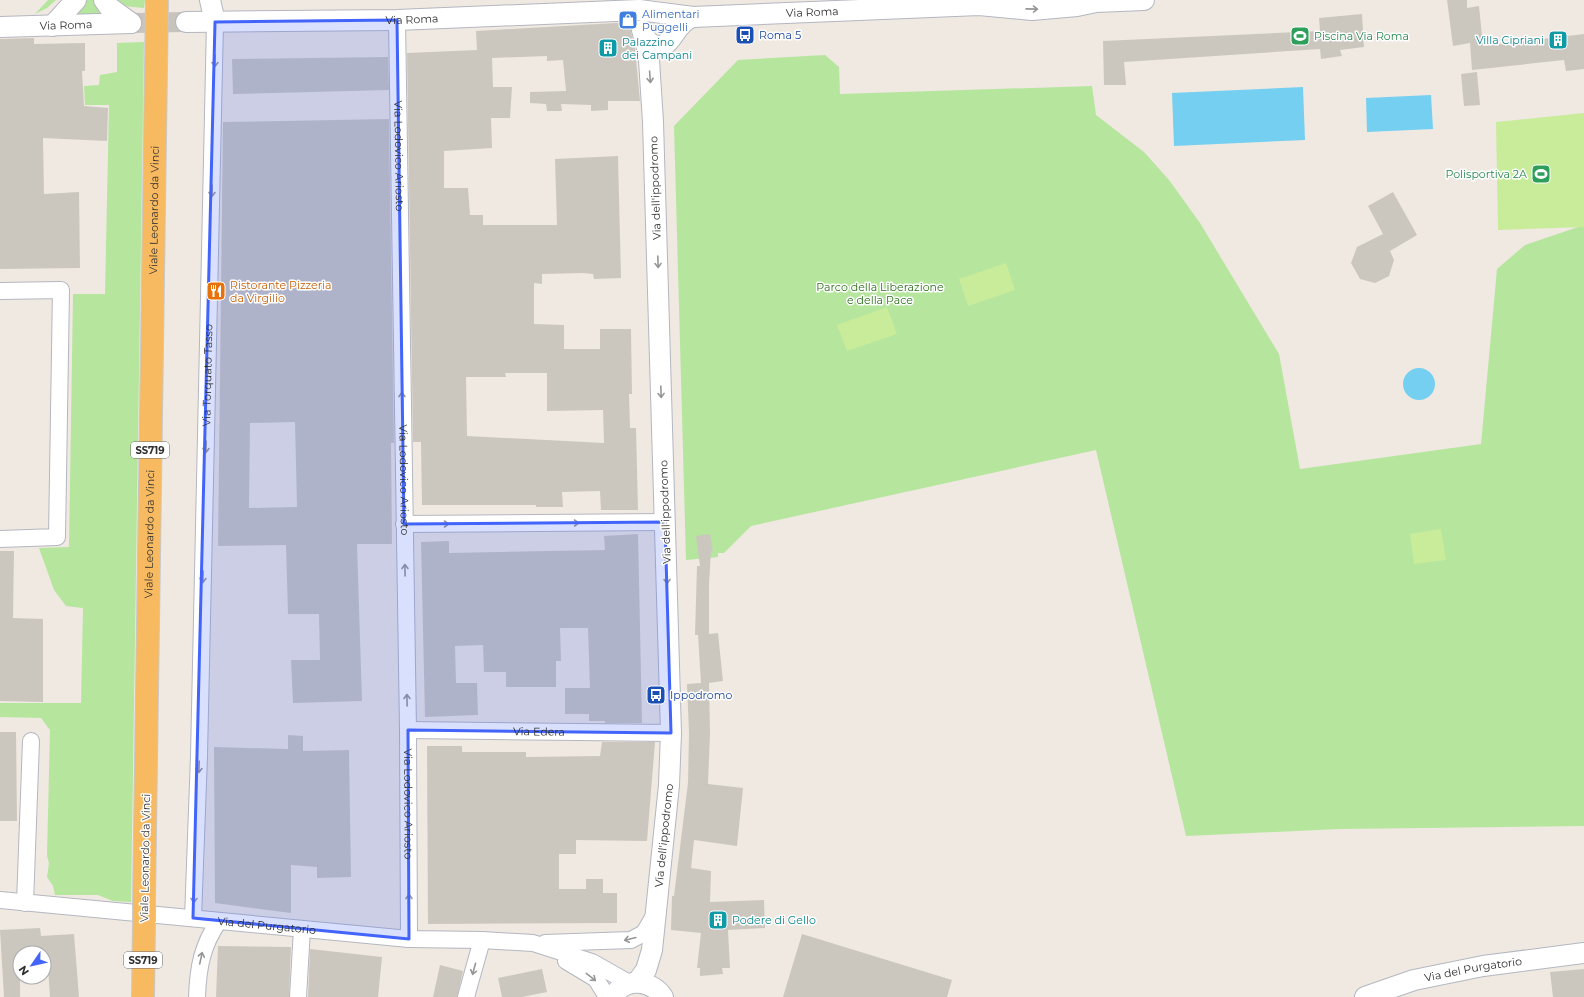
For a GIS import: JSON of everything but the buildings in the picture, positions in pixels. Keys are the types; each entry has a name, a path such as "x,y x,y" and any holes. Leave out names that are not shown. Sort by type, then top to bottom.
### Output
{"highway":[{"name":"Viale Leonardo da Vinci","path":"143,997 157,0"}],"street":[{"path":"52,26 76,0"},
{"name":"Via Roma","path":"0,27 131,23 109,8 104,0"},
{"path":"210,0 215,22"},
{"name":"Via Roma","path":"979,5 1002,0"},
{"name":"Via Roma","path":"186,22 397,20 612,5 654,20 684,20 693,17 979,5 1032,10 1077,6 1094,1 1144,0"},
{"name":"Via Lodovico Ariosto","path":"397,20 408,730 409,939"},
{"name":"Via dell'ippodromo","path":"633,983 646,970 651,956 669,785 671,733 653,122 649,60 654,20"},
{"name":"Via Torquato Tasso","path":"193,918 200,728 215,22"},
{"path":"0,291 61,290 57,537 0,539"},
{"path":"404,524 665,522"},
{"name":"Via Edera","path":"408,730 671,733"},
{"path":"25,903 31,741"},
{"name":"Via del Purgatorio","path":"0,900 409,939 482,940 533,943 592,962 633,983 653,987 663,997"},
{"path":"533,943 631,940 644,932 656,912"},
{"path":"197,997 202,952 219,921"},
{"path":"298,997 302,929"},
{"path":"466,997 482,940"},
{"name":"Via del Purgatorio","path":"533,943 590,974 607,997"},
{"name":"Via del Purgatorio","path":"1365,997 1414,980 1482,966 1584,953"},
{"path":"613,997 621,987 633,983"}],"highlighted area":[{"path":"397,20 404,524 665,522 671,733 408,730 409,939 193,918 215,22"}],"green space":[{"path":"48,0 56,0 47,8 35,14"},
{"path":"84,0 94,0 99,13 107,20 68,19"},
{"path":"115,0 145,0 144,8 123,6"},
{"path":"144,42 131,902 113,901 98,895 55,895 53,886 47,877 49,863 47,856 50,730 41,718 0,717 0,703 81,703 83,608 66,606 54,590 39,548 69,547 73,294 105,294 109,105 85,105 84,86 99,85 100,75 117,72 117,43"},
{"name":"Parco della Liberazione e della Pace","path":"825,55 839,67 840,94 1092,86 1096,115 1144,152 1169,180 1200,223 1279,354 1300,469 1481,444 1497,269 1525,245 1584,225 1584,826 1339,829 1186,836 1096,450 751,526 724,553 718,553 718,557 686,560 674,126 738,60"},
{"name":"Polisportiva 2A","path":"1584,113 1584,227 1498,230 1496,122"},
{"path":"1006,263 1015,290 968,306 959,279"},
{"path":"887,307 897,334 847,351 837,325"},
{"path":"1441,529 1446,560 1414,564 1410,534"}],"water":[{"path":"1303,87 1305,140 1174,146 1172,93"},
{"path":"1431,95 1433,129 1367,132 1366,98"},
{"path":"1419,368 1430,373 1435,384 1430,395 1419,400 1408,395 1403,384 1408,373"}],"tunnel":[{"path":"131,23 186,22"}],"place":[{"name":"Alimentari Puggelli","path":"628,20"},
{"name":"Roma 5","path":"745,35"},
{"name":"Piscina Via Roma","path":"1300,36"},
{"name":"Villa Cipriani","path":"1558,40"},
{"name":"Palazzino dei Campani","path":"608,48"},
{"name":"Polisportiva 2A","path":"1541,174"},
{"name":"Ristorante Pizzeria da Virgilio","path":"216,291"},
{"name":"Ippodromo","path":"656,695"},
{"name":"Podere di Gello","path":"718,920"}]}
